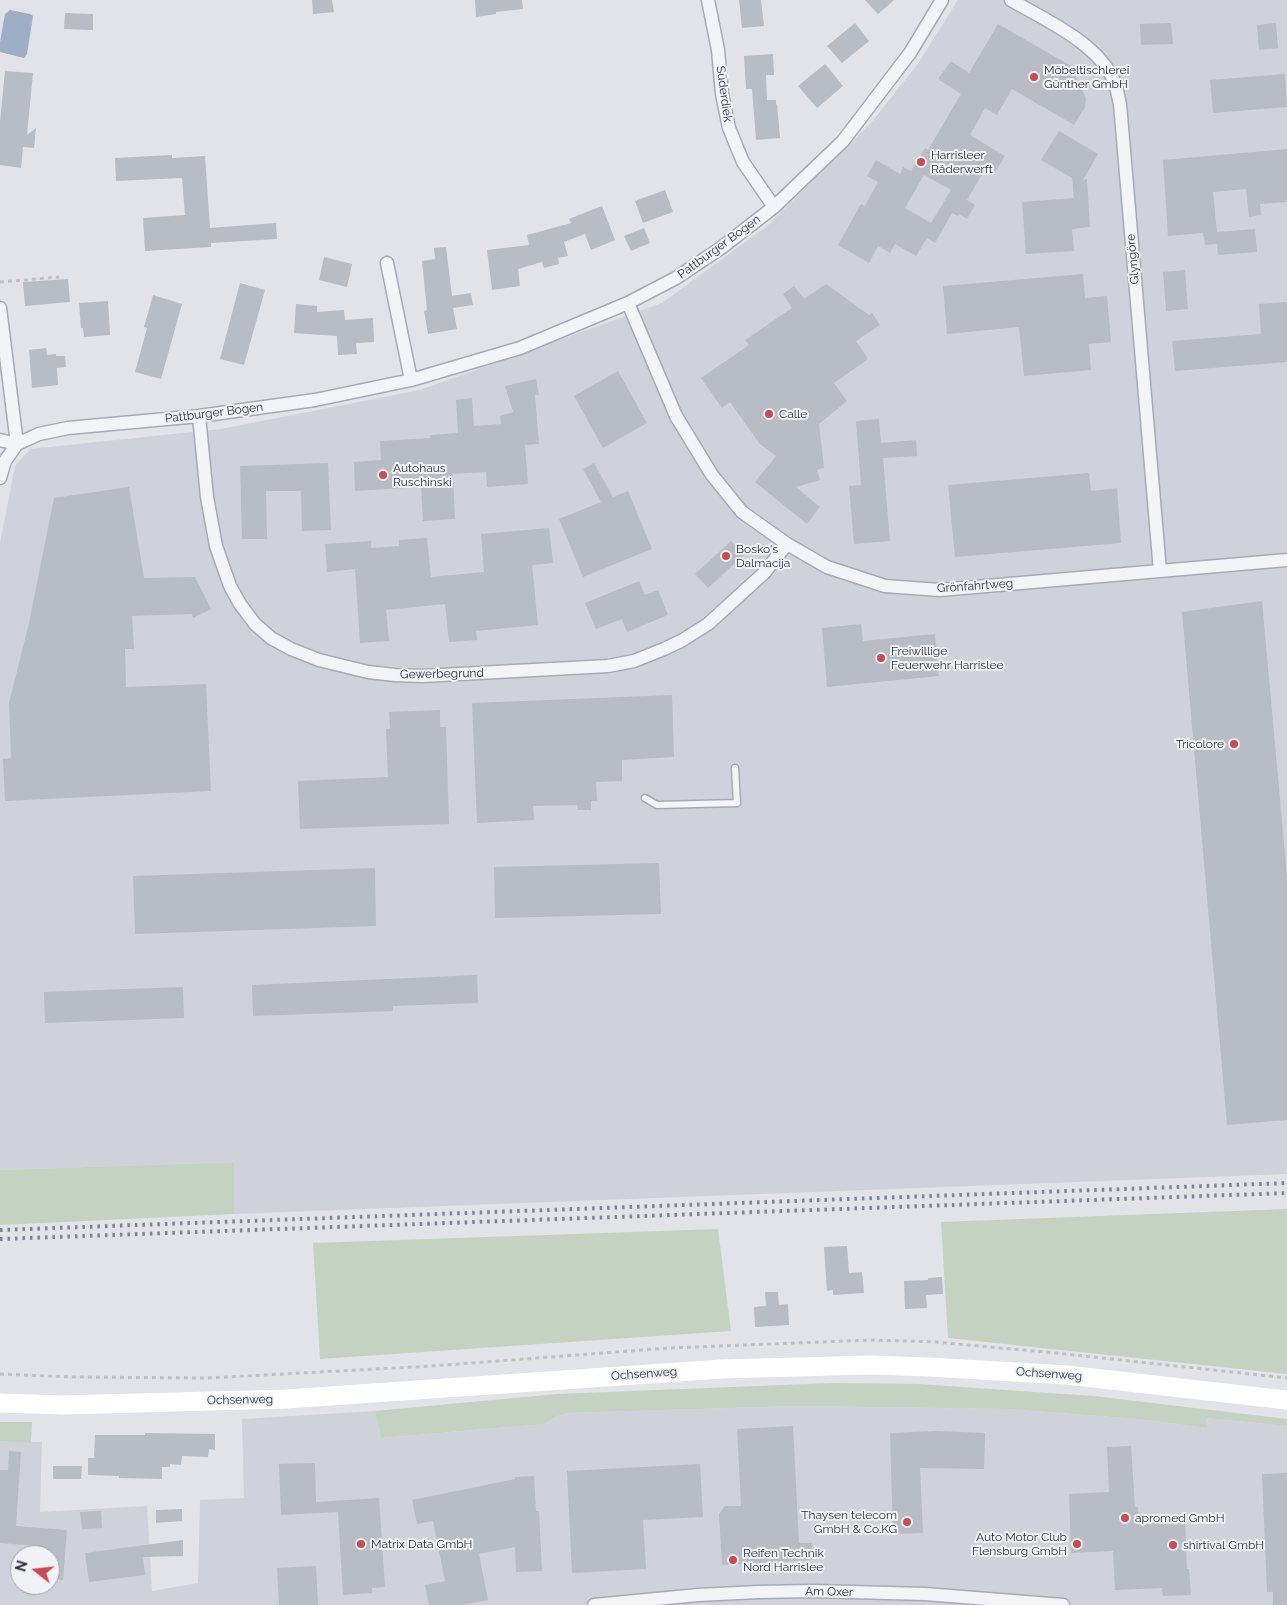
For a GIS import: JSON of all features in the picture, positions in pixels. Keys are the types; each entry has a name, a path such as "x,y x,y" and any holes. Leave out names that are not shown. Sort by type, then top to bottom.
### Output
{"main road":[{"name":"Ochsenweg","path":"0,1403 63,1405 286,1399 722,1369 870,1365 929,1366 1067,1375 1287,1400"}],"street":[{"name":"Süderdiek","path":"708,0 718,50 722,94 729,128 743,162 774,207"},
{"name":"Pattburger Bogen","path":"17,444 39,434 68,428 200,416 315,400 411,380 520,348 628,302 676,278 721,248 774,207 844,141 910,53 942,0"},
{"name":"Glyngöre","path":"1011,0 1074,37 1098,57 1113,80 1120,104 1160,571"},
{"path":"388,263 411,380"},
{"name":"Grönfahrtweg","path":"628,302 676,416 712,475 742,512 787,544 827,567 885,586 940,590 1287,560"},
{"path":"0,308 17,444 5,462 0,478"},
{"name":"Gewerbegrund","path":"200,416 206,497 216,546 230,586 240,604 255,624 271,638 291,649 319,660 368,672 422,676 608,666 634,661 681,641 708,624 764,573 787,544"},
{"path":"0,440 17,444"},
{"name":"Am Oxer","path":"594,1605 698,1595 814,1591 924,1594 1064,1605"}],"lane":[{"path":"644,798 657,805 737,803 735,768"}],"path":[{"path":"0,282 59,277"}],"shaded area":[{"path":"958,0 1287,0 1287,1174 234,1214 233,1162 0,1170 0,543 15,466 30,449 221,429 420,390 662,303 767,226 870,124 917,65"},
{"path":"796,1406 1007,1409 1138,1419 1207,1428 1206,1418 1287,1426 1287,1605 0,1605 0,1441 42,1442 40,1512 147,1506 152,1591 198,1583 200,1500 244,1498 242,1419 375,1411 381,1438 545,1424 555,1417 568,1413"}],"green space":[{"path":"234,1162 234,1214 0,1225 0,1170"},
{"path":"1287,1209 1287,1374 948,1338 941,1222"},
{"path":"718,1229 731,1331 320,1359 313,1243"},
{"path":"832,1383 918,1384 1094,1396 1287,1419 1287,1426 1206,1418 1207,1428 1138,1419 1007,1409 796,1406 568,1413 555,1417 545,1424 381,1438 375,1411 557,1394"},
{"path":"0,1422 32,1422 31,1443 0,1441"}],"water":[{"path":"10,10 33,16 27,54 24,58 0,52 5,14"}],"building":[{"path":"312,0 332,0 334,12 313,14"},
{"path":"475,0 522,0 523,9 496,12 496,14 476,17"},
{"path":"739,0 761,0 764,26 742,28"},
{"path":"865,0 894,0 878,14"},
{"path":"65,13 93,14 93,30 64,29"},
{"path":"855,23 869,41 842,63 827,46"},
{"path":"1171,23 1173,44 1141,45 1140,24"},
{"path":"1276,23 1278,48 1259,50 1257,25"},
{"path":"998,24 1071,66 1086,98 1085,107 1074,125 1012,89 997,115 985,108 970,135 1005,156 996,171 987,166 967,200 975,205 967,219 959,214 958,216 952,213 935,243 927,238 916,256 895,244 890,253 878,246 869,263 838,245 861,204 865,206 878,182 867,176 876,160 900,174 903,167 911,171 925,148 928,150 961,94 938,79 951,61 969,73","holes":["924,175 951,190 931,223 905,208"]},
{"path":"773,54 774,75 766,75 767,100 776,100 780,138 756,140 752,89 746,89 744,56"},
{"path":"825,64 843,86 817,108 798,86"},
{"path":"5,71 33,73 27,135 36,128 34,148 23,147 21,168 0,165 0,121"},
{"path":"1285,74 1287,107 1213,113 1210,80"},
{"path":"1059,131 1098,154 1083,180 1087,179 1090,227 1072,229 1074,251 1026,254 1022,202 1074,198 1072,178 1041,160"},
{"path":"1287,149 1287,202 1260,204 1261,215 1249,217 1246,189 1213,192 1217,232 1255,229 1257,252 1218,255 1217,244 1205,245 1203,233 1168,236 1163,160"},
{"path":"172,155 172,158 205,156 210,228 276,223 277,239 211,243 211,247 145,251 143,218 185,215 182,178 116,181 115,158"},
{"path":"665,190 673,212 643,223 635,201"},
{"path":"602,206 615,240 591,250 585,234 564,242 568,256 558,258 559,264 544,268 542,262 518,269 520,286 492,290 487,250 529,245 527,235 571,223 569,219"},
{"path":"644,228 650,243 631,251 624,236"},
{"path":"446,247 452,296 471,293 473,305 453,308 457,329 428,334 424,311 427,310 422,261 435,259 434,248"},
{"path":"324,257 352,264 347,287 319,280"},
{"path":"1185,270 1188,309 1166,311 1163,272"},
{"path":"1083,274 1085,298 1107,296 1111,342 1089,344 1091,370 1024,376 1019,327 947,334 943,286"},
{"path":"68,279 70,302 25,306 23,282"},
{"path":"240,283 265,290 244,365 220,359"},
{"path":"826,284 869,315 872,313 880,325 856,341 868,359 834,383 847,401 819,424 824,468 817,470 820,480 796,487 820,507 807,524 755,482 776,456 759,443 730,402 722,408 701,378 749,345 745,340 792,308 783,294 794,286 804,299"},
{"path":"153,295 182,304 161,379 135,372 147,328 144,327"},
{"path":"108,301 110,335 84,337 83,328 81,328 79,303"},
{"path":"1287,302 1287,362 1175,371 1172,341 1261,334 1259,304"},
{"path":"296,304 317,306 317,312 344,310 345,320 373,318 374,342 356,343 357,354 338,355 337,336 294,333"},
{"path":"46,348 47,355 65,356 66,367 57,368 58,385 32,388 29,350"},
{"path":"618,371 647,423 603,448 574,396"},
{"path":"536,379 539,395 535,395 539,444 525,445 528,484 487,487 486,472 453,474 455,519 423,521 421,487 355,491 354,462 381,460 380,441 430,438 430,435 458,433 456,400 472,398 474,426 501,424 500,416 513,412 505,386"},
{"path":"879,419 881,443 916,440 917,456 883,458 890,541 854,544 849,486 861,485 856,421"},
{"path":"328,463 331,530 302,531 301,491 266,491 267,539 242,539 240,466"},
{"path":"594,463 613,497 628,491 652,549 583,577 559,519 601,502 583,469"},
{"path":"1089,473 1091,491 1117,488 1121,543 955,557 948,485"},
{"path":"129,487 144,578 195,577 211,609 193,618 192,614 132,616 134,649 125,649 126,687 206,684 211,791 5,801 3,759 11,758 9,703 29,623 54,498"},
{"path":"549,528 553,563 532,565 538,625 476,631 477,640 449,642 445,604 386,610 389,641 360,643 355,569 327,572 325,544 371,541 371,548 399,546 399,540 427,538 431,577 484,572 481,534"},
{"path":"731,541 744,555 708,588 695,574"},
{"path":"639,581 645,595 658,590 668,615 627,632 622,619 596,629 585,603"},
{"name":"Tricolore","path":"1262,601 1287,876 1287,1120 1227,1125 1182,612"},
{"name":"Freiwillige Feuerwehr Harrislee","path":"861,624 863,641 935,634 939,676 827,687 822,628"},
{"path":"672,695 674,757 622,760 622,781 596,782 597,801 591,801 591,810 578,810 577,805 533,806 534,820 477,823 472,703"},
{"path":"440,710 440,727 446,727 449,824 300,829 298,781 388,777 386,729 390,729 389,712"},
{"path":"659,863 661,914 495,918 494,867"},
{"path":"375,868 376,926 135,934 133,876"},
{"path":"477,975 478,1003 393,1006 393,1011 253,1016 252,985"},
{"path":"183,987 184,1018 45,1023 44,992"},
{"path":"847,1246 849,1273 862,1272 864,1293 833,1295 833,1290 827,1291 824,1247"},
{"path":"942,1277 943,1294 926,1295 927,1308 905,1309 904,1281 928,1280 928,1278"},
{"path":"765,1292 778,1292 779,1305 788,1304 789,1325 755,1327 754,1307 766,1306"},
{"path":"793,1426 799,1543 812,1543 813,1560 722,1565 719,1514 725,1506 741,1506 737,1429"},
{"path":"936,1431 985,1433 984,1469 920,1468 923,1533 893,1534 890,1433"},
{"path":"145,1433 215,1434 215,1450 209,1449 208,1457 182,1456 181,1465 170,1464 170,1467 162,1467 162,1479 88,1475 88,1458 94,1458 95,1435 145,1435"},
{"path":"1131,1446 1135,1507 1138,1507 1139,1522 1185,1519 1187,1569 1189,1569 1191,1595 1163,1596 1162,1588 1115,1590 1113,1551 1071,1553 1069,1494 1109,1492 1107,1447"},
{"path":"9,1451 21,1452 16,1526 67,1530 63,1580 60,1580 60,1545 0,1543 0,1470 8,1470"},
{"name":"Matrix Data GmbH","path":"315,1463 316,1502 379,1498 385,1587 372,1588 372,1593 343,1595 338,1512 281,1515 279,1464"},
{"path":"700,1464 703,1517 643,1520 646,1569 572,1573 567,1471"},
{"path":"53,1466 82,1466 81,1479 53,1479"},
{"path":"1287,1473 1287,1605 1273,1605 1273,1592 1267,1592 1262,1474"},
{"path":"534,1476 536,1511 539,1511 542,1571 516,1572 515,1547 479,1554 488,1600 462,1605 429,1605 425,1585 445,1581 433,1521 417,1524 412,1500 515,1479 515,1477"},
{"path":"182,1509 182,1521 156,1523 156,1510"},
{"path":"101,1511 102,1528 82,1529 80,1512"},
{"path":"183,1540 183,1556 143,1557 145,1575 89,1582 85,1553"},
{"path":"316,1566 318,1605 279,1605 277,1568"}],"railway":[{"path":"0,1230 1287,1183"},
{"path":"0,1239 1287,1193"}],"place":[{"name":"Möbeltischlerei Günther GmbH","path":"1034,77"},
{"name":"Harrisleer Räderwerft","path":"921,162"},
{"name":"Calle","path":"769,414"},
{"name":"Autohaus Ruschinski","path":"383,475"},
{"name":"Bosko's Dalmacija","path":"726,556"},
{"name":"Freiwillige Feuerwehr Harrislee","path":"881,658"},
{"name":"Tricolore","path":"1234,744"},
{"name":"apromed GmbH","path":"1125,1518"},
{"name":"Thaysen telecom GmbH & Co.KG","path":"907,1522"},
{"name":"Matrix Data GmbH","path":"361,1544"},
{"name":"Auto Motor Club Flensburg GmbH","path":"1077,1544"},
{"name":"shirtival GmbH","path":"1173,1545"},
{"name":"Reifen Technik Nord Harrislee","path":"733,1560"}]}
